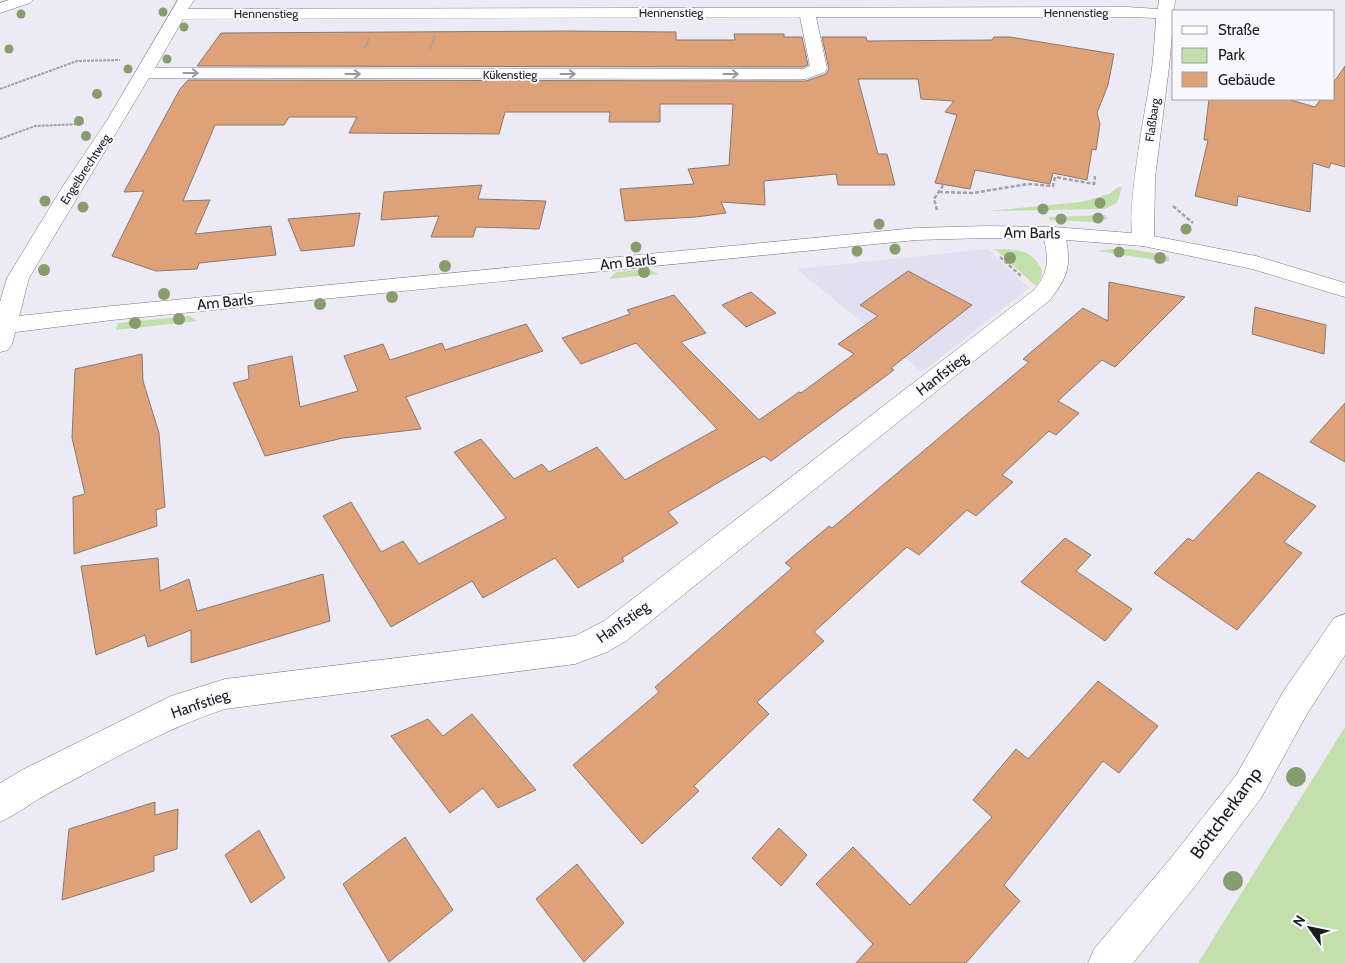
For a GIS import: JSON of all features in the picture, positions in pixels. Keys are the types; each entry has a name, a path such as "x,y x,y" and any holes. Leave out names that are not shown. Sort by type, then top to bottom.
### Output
{"street":[{"path":"0,8 25,0"},
{"name":"Hennenstieg","path":"182,7 807,12 1127,12 1166,7"},
{"name":"Engelbrechtweg","path":"1,332 18,278 72,186 115,122 135,67 182,7"},
{"name":"Flaßbarg","path":"1143,240 1143,185 1159,74 1166,7"},
{"name":"Kükenstieg","path":"135,67 422,74 806,74 819,68 807,12"},
{"name":"Am Barls","path":"1,332 112,314 916,234 1054,233 1143,240 1345,279"},
{"name":"Hanfstieg","path":"0,804 34,782 183,707 225,694 575,650 596,642 615,631 1042,295 1054,280 1059,266 1054,233"},
{"name":"Am Barls","path":"1256,263 1345,290"},
{"name":"Böttcherkamp","path":"1108,963 1183,872 1249,786 1295,703 1345,628"}],"path":[{"path":"422,74 437,31"},
{"path":"1,88 77,61 135,67"},
{"path":"0,140 34,126 87,124"},
{"path":"938,192 973,193 1028,184 1053,186 1055,177 1094,184 1095,176"},
{"path":"937,211 934,199 944,184"},
{"path":"1170,201 1194,224"},
{"path":"995,252 1042,295"}],"shaded area":[{"path":"988,249 1029,288 922,372 797,269"}],"green space":[{"path":"1118,187 1122,187 1117,203 1104,209 989,211 1081,202 1109,194"},
{"path":"1105,215 1108,219 1093,222 1050,220 1049,217"},
{"path":"995,249 1017,250 1033,258 1042,270 1041,278 1036,286"},
{"path":"1130,249 1169,256 1169,262 1097,251"},
{"path":"648,269 659,274 609,279 616,272"},
{"path":"189,316 198,321 116,330 118,323"},
{"path":"1345,727 1345,963 1198,963"}],"building":[{"path":"676,32 676,40 735,40 734,34 784,34 784,37 802,37 808,65 803,67 197,66 221,33"},
{"path":"822,37 866,37 867,41 992,40 994,37 1010,37 1114,54 1108,85 1097,113 1100,124 1096,150 1092,149 1087,180 1053,173 1050,184 975,170 970,189 935,183 957,115 945,112 954,101 921,99 918,79 858,79 878,154 887,154 895,185 838,185 836,174 764,181 765,205 721,202 726,213 696,217 625,221 620,189 694,184 688,169 729,165 733,104 660,104 660,122 609,122 610,112 505,112 499,134 349,133 357,117 289,117 284,125 215,125 183,201 210,200 195,234 271,226 276,255 199,263 197,269 156,271 112,256 144,191 124,192 180,89 188,80 806,81 826,74 829,69"},
{"path":"1345,66 1345,167 1331,163 1329,168 1313,163 1310,212 1238,196 1237,206 1195,196 1208,140 1204,140 1209,100 1290,100 1315,107 1320,100 1335,100 1335,81"},
{"path":"482,185 478,199 546,201 539,229 476,227 473,237 431,237 439,216 381,220 384,192"},
{"path":"360,213 354,246 301,251 288,219"},
{"path":"908,271 972,305 891,368 894,370 771,461 764,456 668,512 678,523 622,558 624,561 578,588 555,558 483,598 472,581 391,627 323,516 351,502 381,552 403,541 419,564 506,518 454,452 481,439 514,479 542,464 549,472 597,447 625,480 717,429 636,343 581,364 562,338 630,314 627,310 674,295 706,333 681,342 759,420 799,392 801,393 854,354 838,344 878,316 860,305"},
{"path":"1109,282 1185,297 1115,367 1102,360 1058,401 1079,413 1056,435 1049,431 1002,475 1013,482 976,516 967,510 919,555 907,547 814,632 824,641 757,702 769,714 694,786 699,791 642,844 573,765 659,692 655,687 792,568 785,563 829,526 832,528 1029,362 1023,359 1083,308 1108,321"},
{"path":"751,292 776,313 746,327 722,305"},
{"path":"1255,307 1326,325 1324,354 1252,334"},
{"path":"526,324 543,351 406,397 421,429 343,438 265,456 233,383 249,379 248,366 292,356 300,407 358,391 344,356 383,344 390,360 442,343 445,350"},
{"path":"142,354 143,381 159,433 165,507 156,510 157,526 74,554 73,497 85,494 72,438 75,369"},
{"path":"1345,403 1345,462 1310,442"},
{"path":"1258,472 1316,506 1284,542 1302,553 1237,630 1154,573 1188,538 1193,541"},
{"path":"1065,538 1091,555 1076,571 1132,609 1105,641 1021,582"},
{"path":"158,558 160,591 189,579 197,611 323,574 330,621 191,663 191,630 148,647 145,635 96,655 81,566"},
{"path":"1098,681 1158,726 1119,773 1103,761 1004,885 1020,901 966,963 856,963 873,944 816,884 853,847 910,905 992,817 973,800 1016,749 1028,759"},
{"path":"472,714 536,790 498,808 483,788 450,813 391,736 428,719 443,736"},
{"path":"155,802 155,815 178,809 177,849 154,856 154,871 62,900 69,829"},
{"path":"779,828 807,855 781,886 752,858"},
{"path":"259,830 285,878 251,903 225,855"},
{"path":"405,837 453,910 389,962 343,884"},
{"path":"577,864 624,923 584,962 536,899"}]}
